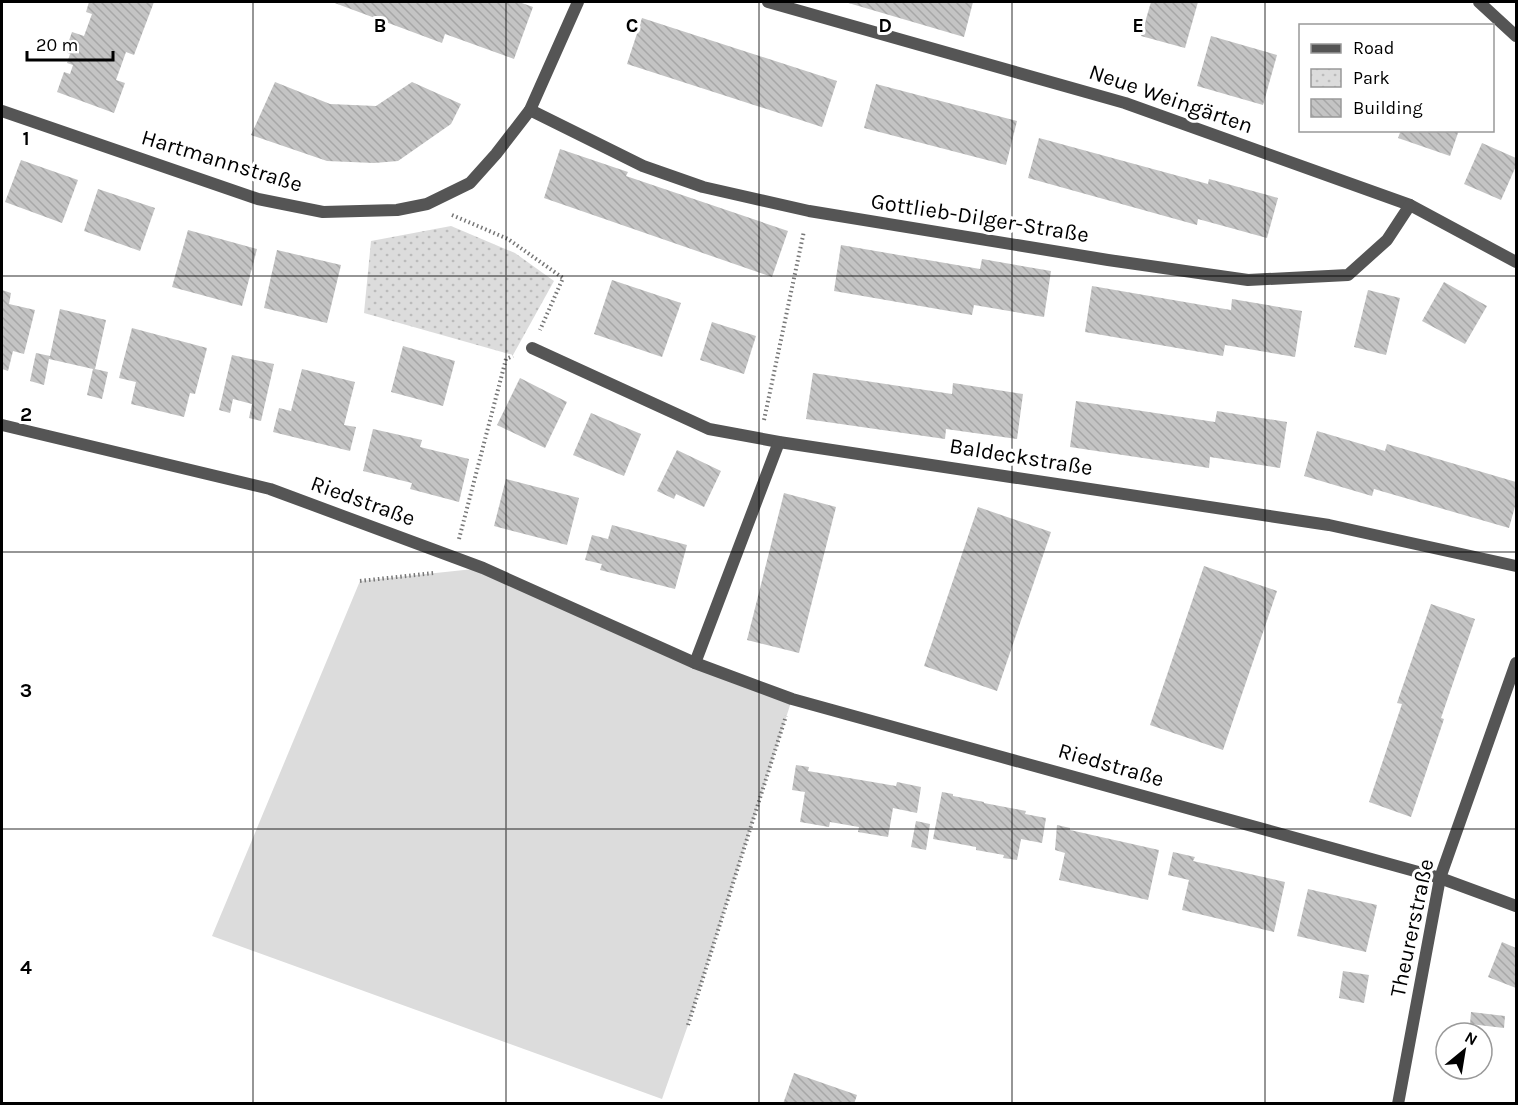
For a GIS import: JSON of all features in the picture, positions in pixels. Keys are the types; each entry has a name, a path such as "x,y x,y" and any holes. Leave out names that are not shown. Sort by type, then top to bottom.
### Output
{"street":[{"name":"Hartmannstraße","path":"2,111 258,199 323,212 397,210 427,204 470,183 496,154 530,110 578,2"},
{"name":"Neue Weingärten","path":"768,2 800,6 1125,103 1410,206 1516,262"},
{"path":"1479,2 1516,36"},
{"name":"Gottlieb-Dilger-Straße","path":"530,110 643,166 703,187 809,211 1248,280 1348,275 1387,240 1410,206"},
{"name":"Baldeckstraße","path":"532,348 709,429 779,442 1329,525 1516,566"},
{"name":"Riedstraße","path":"2,425 270,489 493,572 695,663 792,699 1440,879 1516,906"},
{"path":"695,663 779,442"},
{"name":"Theurerstraße","path":"1398,1104 1440,879 1516,663"}],"path":[{"path":"427,204 508,239 563,278 532,348 506,359 455,557"},
{"path":"768,403 800,250"},
{"path":"360,581 438,572"},
{"path":"688,1025 792,699"}],"green space":[{"path":"451,226 515,253 554,281 513,355 364,313 371,241"},
{"path":"483,568 792,699 688,1025 662,1099 212,936 360,581"}],"building":[{"path":"89,2 154,2 134,55 126,52 116,80 125,83 114,113 57,92 64,72 70,74 73,65 67,63 70,54 65,52 72,32 84,36 92,14 86,12"},
{"path":"332,2 519,2 533,7 514,59 445,34 442,43"},
{"path":"845,2 973,2 964,37"},
{"path":"1151,2 1198,2 1185,48 1141,36"},
{"path":"642,18 837,81 822,127 627,64"},
{"path":"1211,36 1277,55 1263,105 1197,86"},
{"path":"275,82 330,104 376,106 412,82 461,104 451,124 398,161 374,163 327,161 251,135"},
{"path":"876,84 1017,121 1006,165 864,128"},
{"path":"1400,132 1458,132 1450,156 1398,138"},
{"path":"1039,138 1208,184 1209,179 1278,198 1267,238 1198,219 1197,225 1028,178"},
{"path":"1482,143 1516,158 1516,166 1501,200 1464,184"},
{"path":"560,149 628,172 626,176 788,231 772,277 544,198"},
{"path":"21,160 78,180 62,223 5,202"},
{"path":"98,189 155,208 140,251 84,231"},
{"path":"188,230 257,249 242,306 172,287"},
{"path":"841,245 980,269 982,259 1051,271 1044,317 974,305 972,315 834,291"},
{"path":"277,250 341,265 327,323 264,308"},
{"path":"612,280 681,303 662,357 594,334"},
{"path":"1444,282 1487,306 1465,344 1422,321"},
{"path":"1092,286 1231,310 1232,299 1302,311 1295,357 1225,345 1223,356 1085,332"},
{"path":"2,290 11,293 9,304 35,310 24,354 13,351 8,371 2,369"},
{"path":"1368,290 1400,298 1386,355 1354,347"},
{"path":"60,309 106,320 95,369 108,372 102,399 87,395 93,369 49,359 44,385 30,381 36,353 50,356"},
{"path":"712,322 756,336 744,374 700,360"},
{"path":"132,328 207,348 195,394 190,393 184,417 131,404 136,382 119,378"},
{"path":"403,346 455,361 443,406 391,392"},
{"path":"232,355 274,364 261,421 249,418 252,404 233,399 230,413 219,410"},
{"path":"302,369 355,382 344,425 356,427 350,451 273,432 279,408 291,411"},
{"path":"813,373 952,394 953,383 1023,394 1017,439 946,429 945,439 806,419"},
{"path":"520,378 567,402 545,448 497,425"},
{"path":"1076,401 1215,422 1217,411 1287,422 1280,468 1210,457 1209,468 1070,447"},
{"path":"591,413 641,434 624,476 573,455"},
{"path":"373,429 422,440 420,447 469,459 459,502 410,489 412,483 363,471"},
{"path":"1317,431 1385,451 1387,444 1516,482 1516,503 1509,528 1374,489 1372,496 1304,476"},
{"path":"677,450 721,471 704,507 676,494 674,499 657,491"},
{"path":"506,479 579,498 567,545 494,526"},
{"path":"784,493 836,507 799,653 747,640"},
{"path":"978,507 1051,532 997,691 924,666"},
{"path":"612,525 687,545 675,589 600,570 602,564 585,560 592,535 608,539"},
{"path":"1204,566 1277,591 1223,750 1150,725"},
{"path":"1431,604 1475,619 1441,718 1444,719 1411,817 1369,802 1402,704 1397,703"},
{"path":"796,765 809,767 808,771 896,786 897,782 921,787 917,813 893,808 888,837 858,832 859,827 830,822 829,827 800,822 805,792 792,790"},
{"path":"942,792 1026,811 1025,814 1046,818 1042,843 1021,839 1017,860 976,850 976,847 933,839"},
{"path":"916,821 930,824 926,850 911,847"},
{"path":"1057,825 1159,850 1148,900 1059,880 1065,853 1055,850"},
{"path":"1173,852 1195,857 1193,861 1285,882 1274,932 1182,910 1189,880 1168,875"},
{"path":"1308,889 1377,905 1366,952 1297,936"},
{"path":"1502,942 1516,948 1516,988 1488,977"},
{"path":"1343,971 1369,975 1364,1003 1339,998"},
{"path":"1471,1012 1505,1016 1504,1028 1494,1027 1494,1021 1470,1021"},
{"path":"794,1073 857,1095 854,1104 783,1104"}]}
